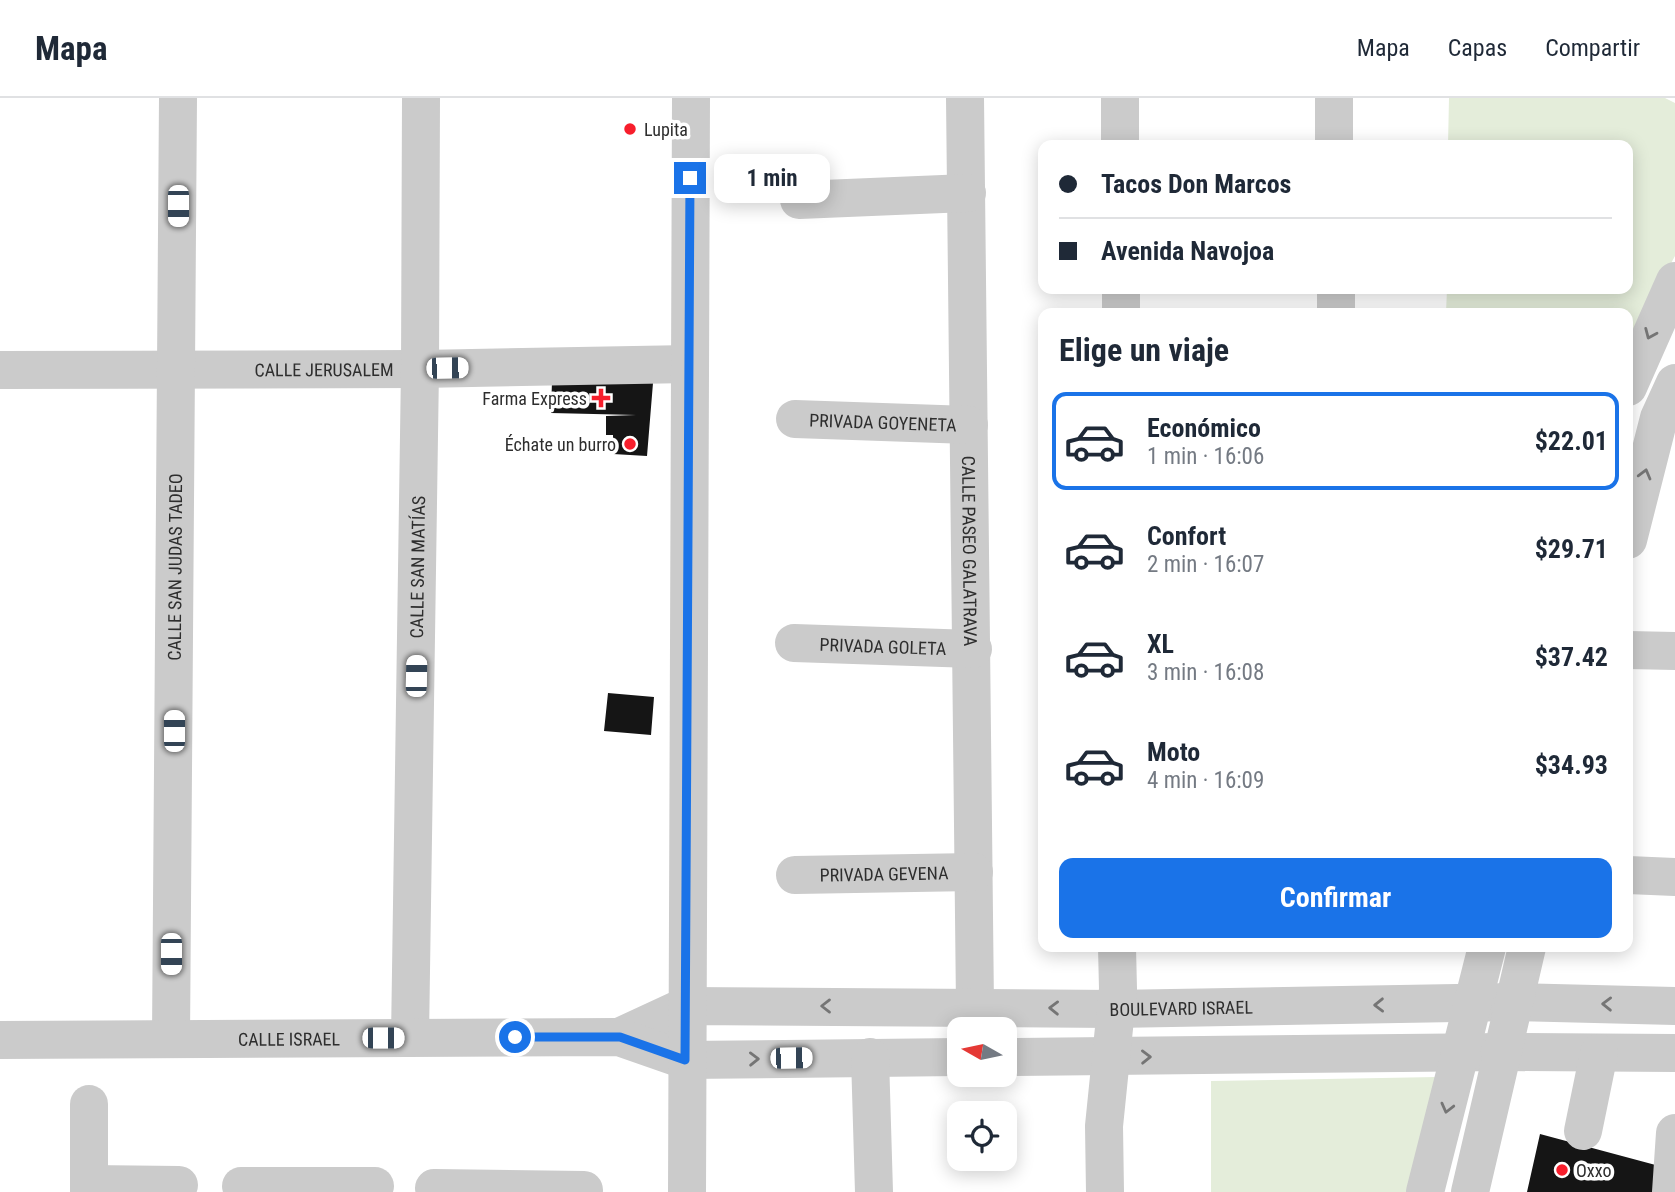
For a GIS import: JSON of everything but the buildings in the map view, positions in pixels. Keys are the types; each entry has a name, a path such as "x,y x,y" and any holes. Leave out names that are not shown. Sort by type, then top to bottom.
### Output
{"street":[{"name":"CALLE SAN JUDAS TADEO","path":"171,1038 178,98"},
{"name":"CALLE SAN MATÍAS","path":"410,1038 421,369 421,98"},
{"path":"687,1192 685,1060 691,98"},
{"name":"CALLE PASEO GALATRAVA","path":"965,98 975,1006"},
{"path":"1120,98 1120,140"},
{"path":"1334,98 1334,140"},
{"path":"799,200 967,193"},
{"path":"1633,376 1675,281"},
{"name":"CALLE JERUSALEM","path":"0,370 421,369 690,364"},
{"path":"1633,517 1654,418 1675,383"},
{"name":"PRIVADA GOYENETA","path":"795,419 969,425"},
{"name":"PRIVADA GOLETA","path":"794,643 973,649"},
{"path":"1633,650 1675,650"},
{"name":"PRIVADA GEVENA","path":"794,876 974,872"},
{"path":"1633,875 1675,877"},
{"path":"1105,1192 1104,1126 1117,952"},
{"path":"1425,1192 1485,952"},
{"path":"1470,1192 1526,952"},
{"name":"BOULEVARD ISRAEL","path":"686,1006 1114,1009 1514,1002 1675,1006"},
{"name":"CALLE ISRAEL","path":"620,1037 686,1006"},
{"name":"CALLE ISRAEL","path":"0,1040 620,1037 685,1060"},
{"path":"1583,1131 1599,1053"},
{"path":"1017,1057 1675,1053"},
{"path":"870,1057 874,1192"},
{"path":"685,1060 947,1057"},
{"path":"89,1104 89,1188 179,1185"},
{"path":"1671,1192 1675,1132"},
{"path":"242,1186 294,1189 375,1186"},
{"path":"433,1188 495,1191 584,1190"}],"green space":[{"path":"1449,98 1665,98 1675,103 1675,256 1633,332 1633,308 1446,308 1447,294 1633,294 1633,140 1448,140"},
{"path":"1437,1077 1412,1192 1211,1192 1211,1081"}],"place":[{"name":"Lupita","path":"630,129"},
{"name":"Farma Express","path":"601,398"},
{"name":"Échate un burro","path":"630,444"},
{"name":"Oxxo","path":"1562,1170"}],"route":[{"path":"515,1037 620,1037 685,1060 690,178"}]}
